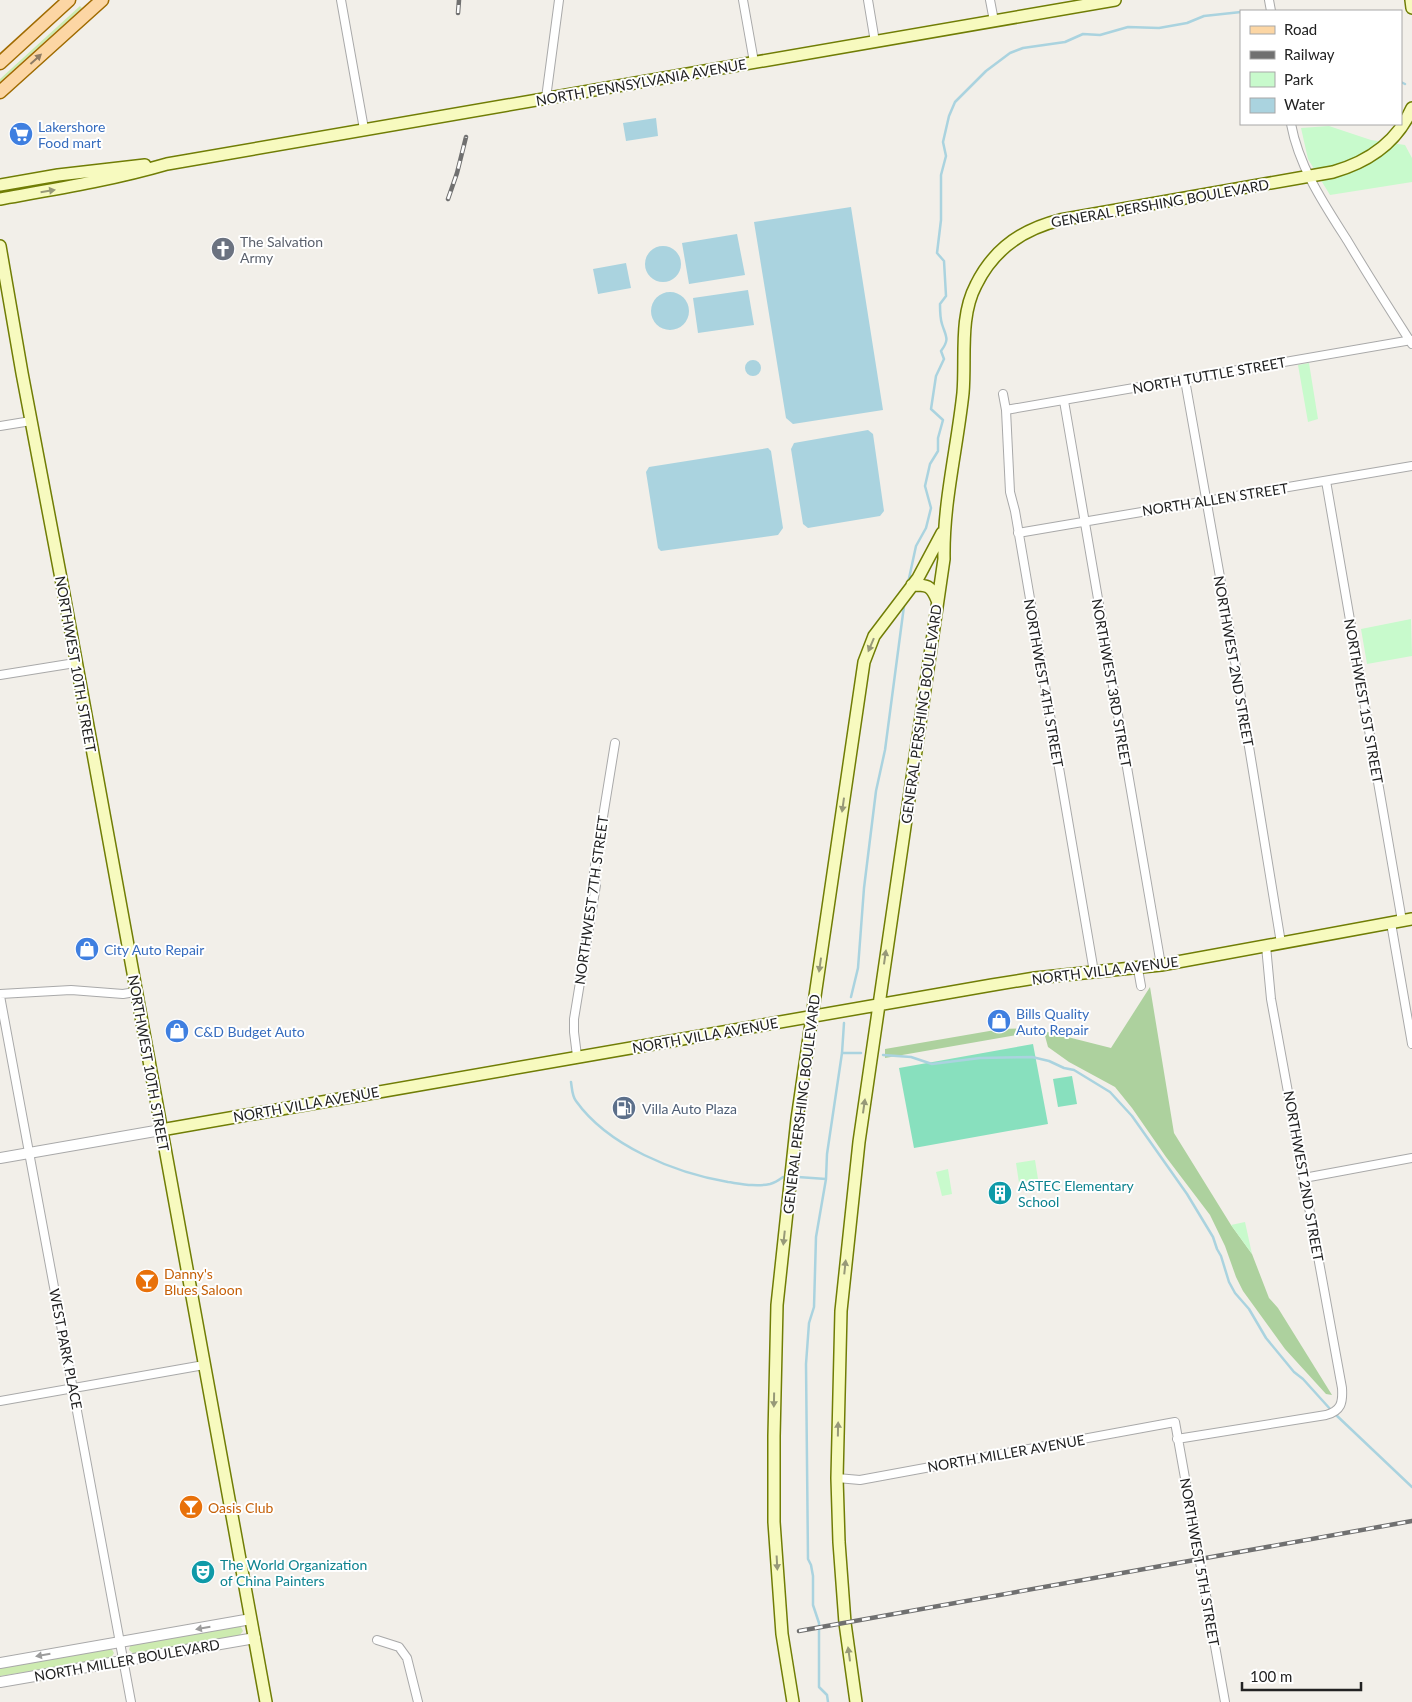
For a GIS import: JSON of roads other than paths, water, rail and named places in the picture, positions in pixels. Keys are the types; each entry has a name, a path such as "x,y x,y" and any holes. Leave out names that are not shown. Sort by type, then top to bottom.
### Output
{"main road":[{"path":"0,63 69,0"},
{"path":"0,92 88,6 102,0"},
{"name":"NORTH PENNSYLVANIA AVENUE","path":"0,199 67,188 167,164 1115,0"},
{"path":"1411,0 1412,8"},
{"name":"GENERAL PERSHING BOULEVARD","path":"1402,125 1412,108"},
{"name":"GENERAL PERSHING BOULEVARD","path":"856,1702 845,1623 837,1478 841,1311 859,1142 944,559 943,532 963,394 967,310 974,287 999,252 1021,235 1046,224 1348,168 1376,153 1396,135 1402,125"},
{"name":"NORTH PENNSYLVANIA AVENUE","path":"0,185 58,175 130,166 167,164"},
{"name":"NORTHWEST 10TH STREET","path":"0,246 30,421 266,1702"},
{"name":"GENERAL PERSHING BOULEVARD","path":"793,1702 782,1634 773,1480 777,1305 791,1172 864,662 874,636 923,570 943,532"},
{"path":"912,584 929,587 934,592 937,600"},
{"name":"NORTH VILLA AVENUE","path":"161,1130 577,1056 1034,978 1138,969 1401,921"}],"street":[{"path":"341,0 364,129"},
{"path":"546,98 559,0"},
{"path":"743,0 754,62"},
{"path":"868,0 875,42"},
{"path":"990,0 994,21"},
{"path":"1291,125 1296,146 1309,176 1411,342"},
{"name":"NORTH TUTTLE STREET","path":"1006,410 1411,342"},
{"name":"NORTHWEST 2ND STREET","path":"1185,380 1281,943"},
{"name":"NORTHWEST 4TH STREET","path":"1003,394 1006,410 1010,492 1094,972"},
{"name":"NORTHWEST 3RD STREET","path":"1064,401 1160,965"},
{"path":"0,426 30,421"},
{"name":"NORTH ALLEN STREET","path":"1018,533 1412,466"},
{"name":"NORTHWEST 1ST STREET","path":"1326,481 1401,921 1412,1044"},
{"path":"0,675 75,663"},
{"name":"NORTHWEST 7TH STREET","path":"577,1056 574,1019 596,885 594,872 614,743"},
{"name":"NORTHWEST 2ND STREET","path":"1177,1439 1326,1415 1339,1408 1342,1402 1342,1388 1271,999 1266,946"},
{"path":"1138,969 1141,986"},
{"path":"0,995 71,990 122,994 136,992"},
{"name":"WEST PARK PLACE","path":"0,995 131,1702"},
{"name":"NORTH VILLA AVENUE","path":"0,1158 161,1130"},
{"path":"1304,1178 1412,1158"},
{"path":"0,1401 204,1365"},
{"name":"NORTH MILLER AVENUE","path":"837,1478 860,1480 1175,1422"},
{"name":"NORTHWEST 5TH STREET","path":"1175,1422 1225,1702"},
{"name":"NORTH MILLER BOULEVARD","path":"0,1663 251,1620"},
{"name":"NORTH MILLER BOULEVARD","path":"0,1682 254,1638"},
{"path":"377,1640 400,1647 407,1658 418,1702"}],"water":[{"path":"656,118 658,136 626,141 623,123"},
{"path":"851,207 883,410 793,424 786,418 754,222"},
{"path":"737,234 745,275 689,284 682,243"},
{"path":"663,246 670,247 676,251 680,257 680,271 676,277 670,281 663,282 656,281 650,277 646,271 645,264 646,257 650,251 656,247"},
{"path":"626,263 631,288 598,294 593,269"},
{"path":"748,290 754,325 698,333 693,298"},
{"path":"670,292 683,298 689,311 683,324 670,330 657,324 651,311 657,298"},
{"path":"753,360 759,362 761,368 759,374 753,376 747,374 745,368 747,362"},
{"path":"868,430 873,434 884,511 880,516 808,528 803,524 791,449 794,443"},
{"path":"768,448 771,451 783,528 778,535 661,551 658,548 646,472 649,467"}],"waterway":[{"path":"908,583 916,546 926,528 931,508 925,486 930,464 938,451 938,438 943,420 931,409 936,376 944,359 941,351 946,341 940,311 940,304 946,296 944,261 937,253 941,220 941,175 946,156 943,142 949,116 955,102 986,71 1010,53 1023,48 1065,42 1083,34 1100,35 1128,27 1159,28 1187,23 1204,16 1240,12"},
{"path":"851,997 858,968 864,888 876,791 885,750 904,606"},
{"path":"828,1702 827,1695 819,1687 819,1623 813,1605 813,1576 808,1559 806,1364 809,1323 814,1307 816,1237 826,1179 827,1154 842,1053 844,1023"},
{"path":"842,1053 861,1053"},
{"path":"883,1055 911,1057 932,1064 980,1058 1032,1057 1074,1070 1110,1092 1132,1116 1187,1194 1213,1237 1229,1282 1235,1293 1249,1309 1266,1338 1294,1372 1303,1379 1331,1410"},
{"path":"571,1082 575,1099 590,1117 624,1144 644,1155 686,1172 728,1182 765,1185 783,1177"},
{"path":"798,1177 826,1179"},
{"path":"1335,1414 1412,1487"}],"railway":[{"path":"458,13 459,0"},
{"path":"448,199 466,137"},
{"path":"799,1631 1412,1521"}],"place":[{"name":"Lakershore Food mart","path":"21,134"},
{"name":"The Salvation Army","path":"223,249"},
{"name":"City Auto Repair","path":"87,949"},
{"name":"Bills Quality Auto Repair","path":"999,1021"},
{"name":"C&D Budget Auto","path":"177,1031"},
{"name":"Villa Auto Plaza","path":"624,1108"},
{"name":"ASTEC Elementary School","path":"1000,1193"},
{"name":"Danny's Blues Saloon","path":"147,1281"},
{"name":"Oasis Club","path":"191,1507"},
{"name":"The World Organization of China Painters","path":"203,1572"}]}
